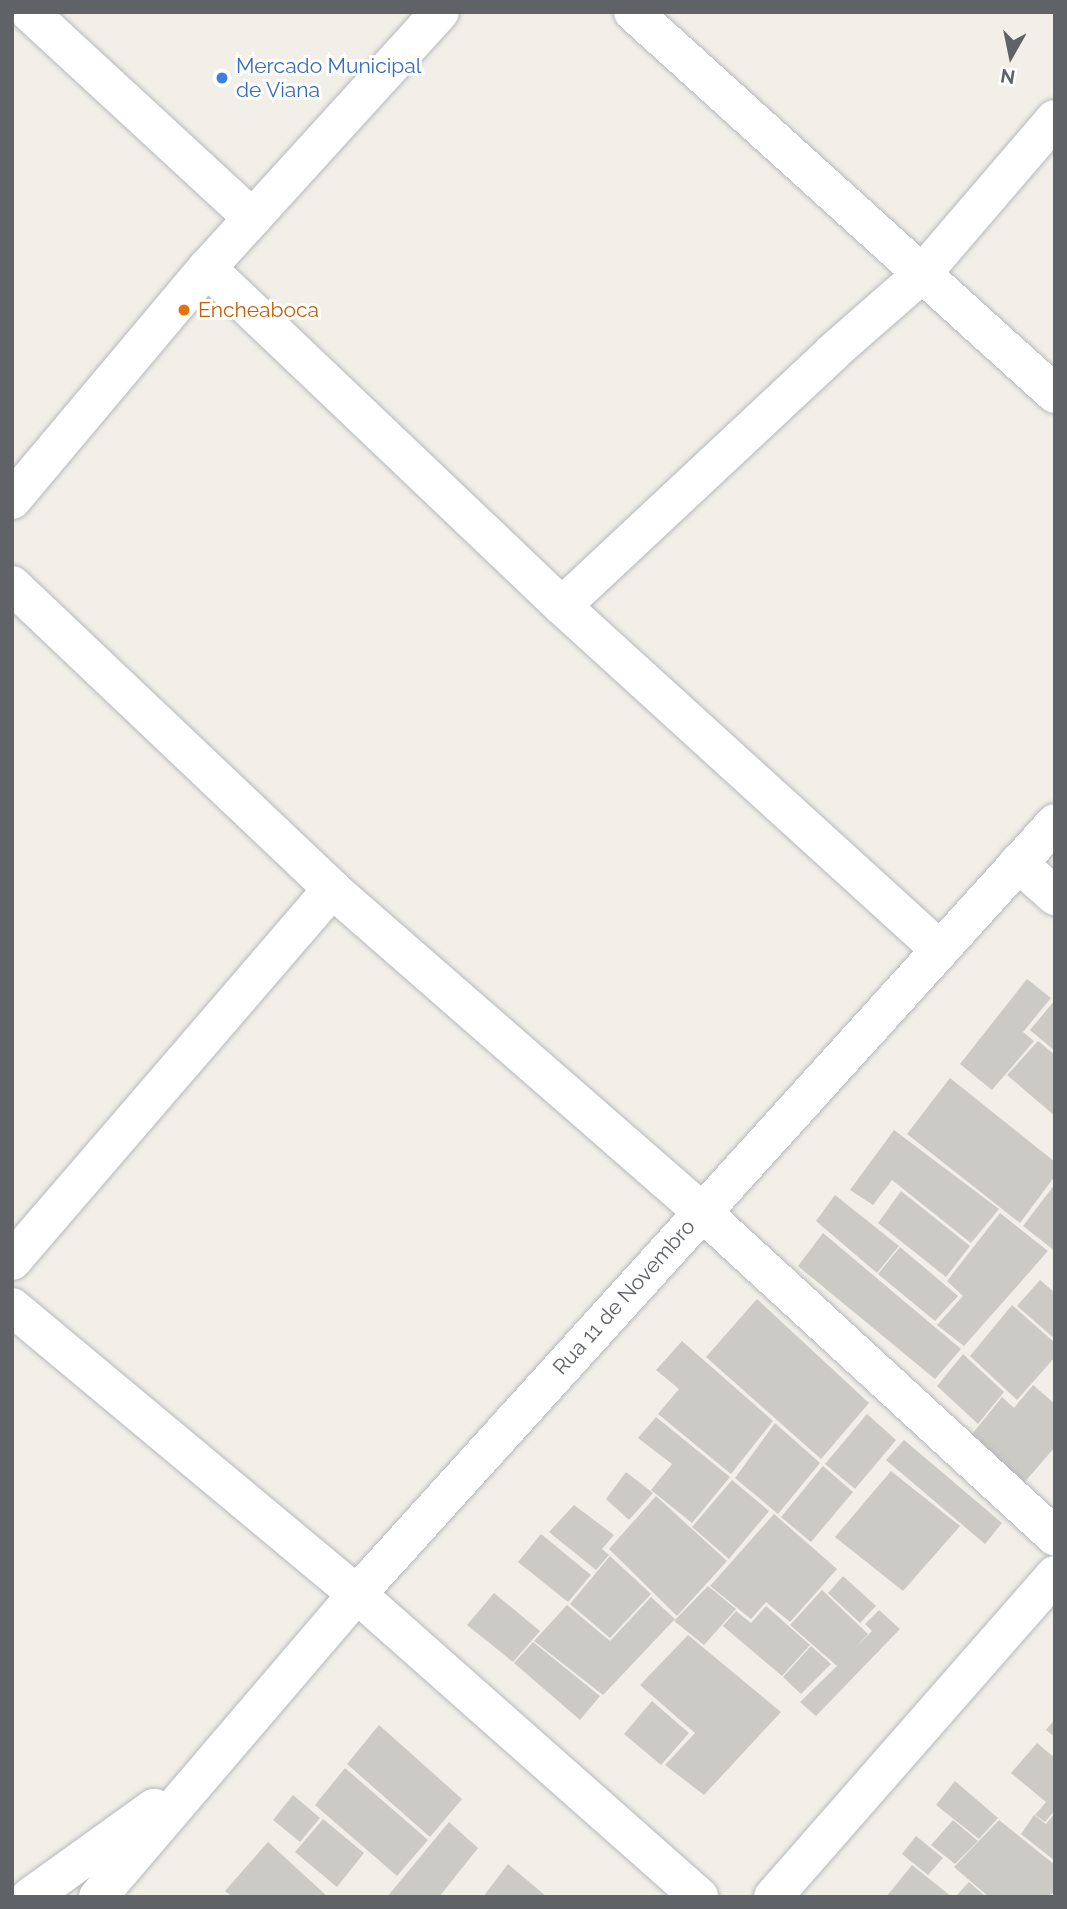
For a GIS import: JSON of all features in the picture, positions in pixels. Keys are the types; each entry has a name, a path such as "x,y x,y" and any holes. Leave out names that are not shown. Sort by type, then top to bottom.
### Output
{"street":[{"path":"29,12 252,218"},
{"path":"12,500 207,268 440,12"},
{"path":"633,12 1055,394"},
{"path":"562,606 833,352 922,274 1055,119"},
{"path":"207,268 562,606 939,949"},
{"path":"12,585 332,889 701,1211 1055,1536"},
{"name":"Rua 11 de Novembro","path":"98,1897 357,1594 1055,823"},
{"path":"1018,863 1055,896"},
{"path":"12,1261 332,889"},
{"path":"12,1307 357,1594 699,1897"},
{"path":"773,1897 1055,1575"},
{"name":"Rua 11 de Novembro","path":"30,1897 199,1776"}],"building":[{"path":"1027,979 1051,998 1023,1032 1034,1041 992,1090 960,1064"},
{"path":"1055,1000 1055,1051 1030,1030"},
{"path":"1038,1041 1055,1055 1055,1116 1007,1075"},
{"path":"950,1078 1055,1162 1055,1176 1020,1223 907,1134"},
{"path":"894,1130 999,1209 971,1243 892,1180 873,1205 850,1190"},
{"path":"1055,1184 1055,1251 1023,1226"},
{"path":"901,1191 970,1246 946,1277 878,1223"},
{"path":"835,1195 899,1246 877,1273 816,1221"},
{"path":"1000,1213 1048,1251 964,1346 937,1325 963,1296 947,1281"},
{"path":"823,1233 961,1349 935,1379 798,1266"},
{"path":"900,1247 958,1296 935,1321 878,1274"},
{"path":"1040,1280 1055,1293 1055,1339 1017,1306"},
{"path":"757,1299 869,1403 821,1459 706,1357"},
{"path":"1012,1305 1055,1343 1055,1357 1017,1400 970,1356"},
{"path":"682,1341 773,1421 731,1474 658,1414 679,1389 656,1370"},
{"path":"963,1354 1004,1392 978,1424 937,1386"},
{"path":"1033,1385 1055,1404 1055,1447 1022,1485 969,1438 1002,1397 1014,1408"},
{"path":"867,1414 896,1440 855,1489 825,1464"},
{"path":"656,1417 730,1477 692,1523 651,1490 672,1464 638,1438"},
{"path":"775,1423 820,1463 778,1514 735,1478"},
{"path":"904,1440 1002,1523 985,1544 886,1460"},
{"path":"823,1466 853,1492 811,1542 781,1517"},
{"path":"891,1471 960,1526 903,1591 835,1537"},
{"path":"626,1472 653,1493 629,1520 606,1499"},
{"path":"732,1480 769,1511 729,1559 692,1527"},
{"path":"656,1496 727,1561 677,1616 609,1549"},
{"path":"574,1505 614,1535 602,1549 609,1555 596,1570 549,1532"},
{"path":"774,1514 837,1569 790,1622 766,1602 751,1619 710,1586"},
{"path":"541,1534 591,1575 568,1602 518,1562"},
{"path":"610,1556 651,1594 610,1638 570,1604"},
{"path":"843,1576 876,1606 860,1623 828,1593"},
{"path":"708,1586 736,1609 704,1645 674,1621"},
{"path":"822,1590 868,1634 856,1647 872,1631 865,1624 879,1610 900,1629 816,1716 800,1702 837,1666 790,1625"},
{"path":"494,1593 540,1631 513,1662 467,1625"},
{"path":"651,1597 675,1619 603,1695 534,1641 567,1605 610,1641"},
{"path":"766,1606 810,1645 782,1676 723,1626 736,1611 751,1623"},
{"path":"688,1635 781,1712 704,1795 665,1765 695,1733 640,1685"},
{"path":"533,1642 600,1696 580,1720 514,1663"},
{"path":"811,1646 831,1664 801,1694 783,1677"},
{"path":"652,1701 689,1733 661,1765 624,1734"},
{"path":"1055,1719 1055,1737 1046,1730"},
{"path":"379,1725 462,1799 430,1837 347,1764"},
{"path":"1037,1743 1055,1758 1055,1810 1045,1822 1035,1815 1046,1802 1011,1773"},
{"path":"345,1768 428,1840 397,1876 315,1805"},
{"path":"955,1781 998,1818 979,1839 936,1805"},
{"path":"293,1795 320,1818 300,1842 273,1820"},
{"path":"1055,1813 1055,1861 1021,1834 1034,1815 1046,1824"},
{"path":"323,1819 364,1853 337,1887 295,1852"},
{"path":"953,1820 978,1841 955,1864 931,1845"},
{"path":"999,1820 1055,1865 1055,1890 1049,1897 989,1897 954,1867"},
{"path":"449,1822 478,1848 439,1897 387,1897"},
{"path":"916,1836 943,1858 928,1875 902,1854"},
{"path":"268,1842 328,1897 233,1897 225,1891"},
{"path":"508,1864 547,1897 483,1897"},
{"path":"912,1865 952,1897 886,1897"},
{"path":"969,1882 986,1897 955,1897"}],"place":[{"name":"Mercado Municipal de Viana","path":"222,78"},
{"name":"Encheaboca","path":"184,310"}]}
